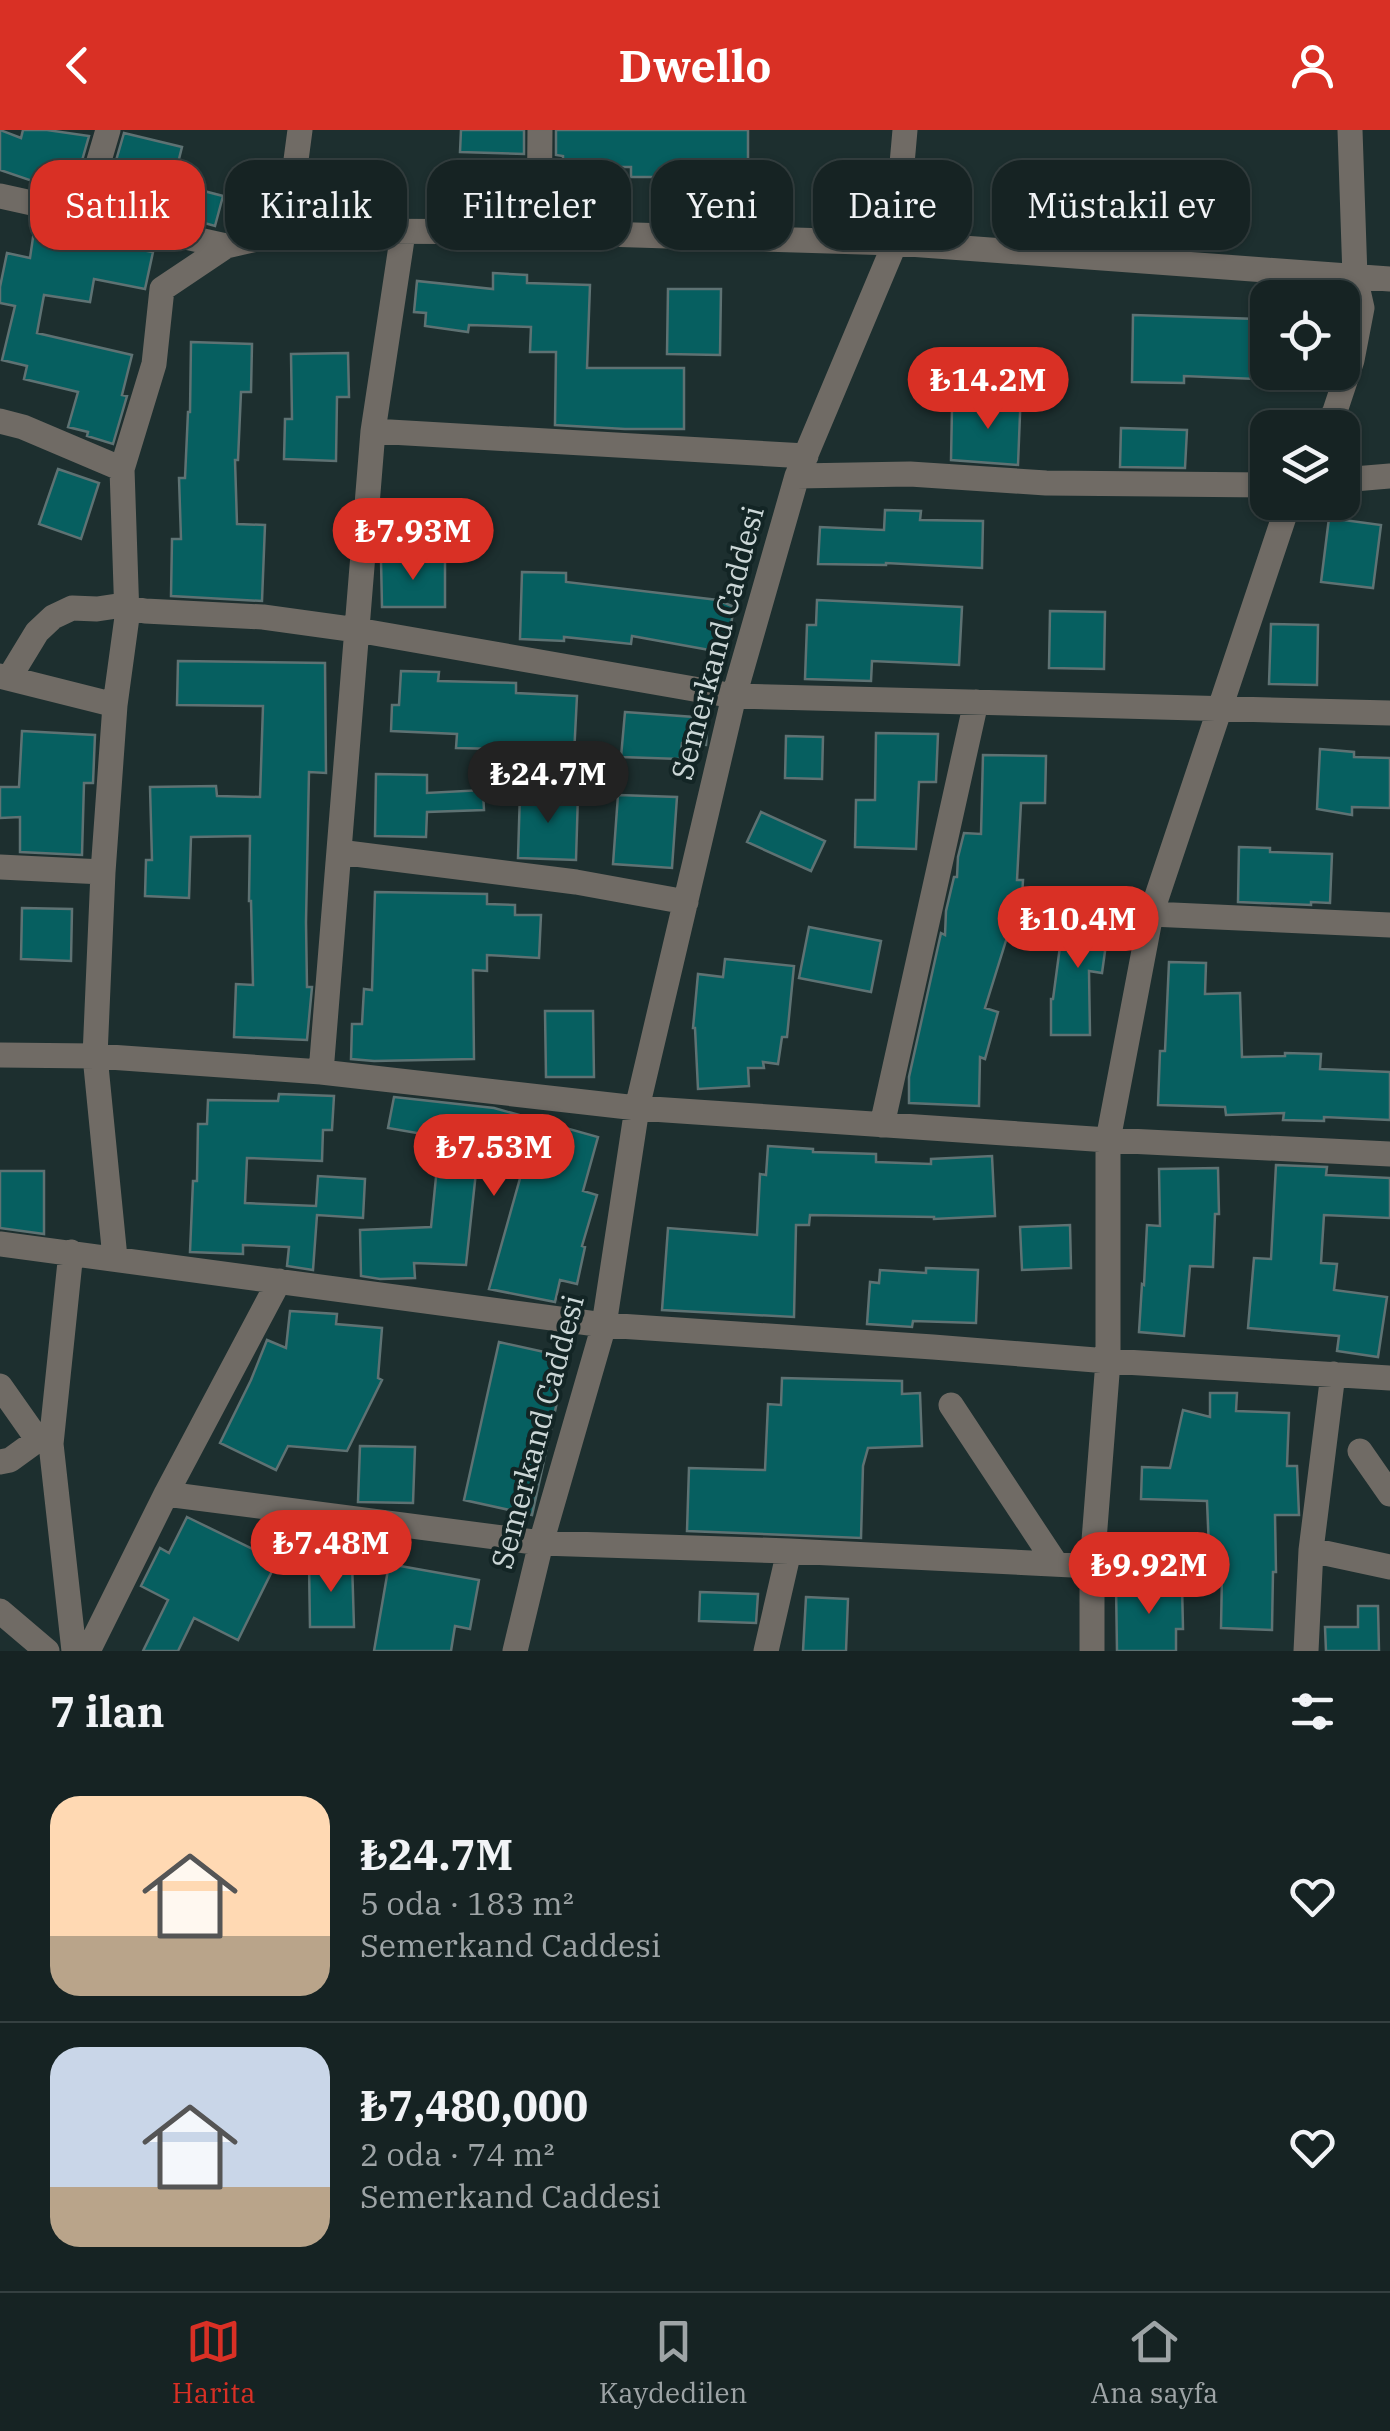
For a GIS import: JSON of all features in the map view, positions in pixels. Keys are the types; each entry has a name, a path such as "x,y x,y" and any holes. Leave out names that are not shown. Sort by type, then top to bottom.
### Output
{"street":[{"path":"99,160 108,130"},
{"path":"296,160 300,130"},
{"path":"540,130 540,160"},
{"name":"Semerkand Caddesi","path":"902,160 905,130"},
{"path":"1336,410 1352,360 1362,308 1356,277 1350,130"},
{"path":"0,196 30,203"},
{"path":"631,235 813,240"},
{"path":"114,1258 96,1056 114,705 126,617 122,469 154,364 162,288 225,247"},
{"path":"972,249 1390,279"},
{"path":"321,1072 373,430 401,250"},
{"name":"Semerkand Caddesi","path":"515,1651 541,1543 604,1325 637,1108 734,696 801,466 892,250"},
{"path":"0,421 24,427 122,469"},
{"path":"373,430 1046,483 1250,485"},
{"path":"1360,477 1390,476"},
{"path":"1092,1651 1092,1566 1108,1361 1108,1140 1151,914 1283,520"},
{"path":"114,705 4,677 36,632 53,617 72,608 97,610 117,606 263,617 357,630 734,696 1390,713"},
{"path":"882,1125 976,702"},
{"path":"339,852 576,882 686,902"},
{"path":"0,867 103,872"},
{"path":"1151,914 1390,925"},
{"path":"0,1055 96,1056 321,1072 637,1108 1108,1140 1390,1154"},
{"path":"0,1244 604,1325 1390,1378"},
{"path":"0,1462 10,1460 46,1434 71,1252"},
{"path":"88,1651 166,1494 280,1282"},
{"path":"1306,1651 1311,1550 1333,1374"},
{"path":"0,1386 51,1444 74,1651"},
{"path":"951,1405 1056,1564"},
{"path":"1360,1451 1390,1494"},
{"path":"166,1494 541,1543 1092,1566"},
{"path":"1311,1550 1390,1568"},
{"path":"766,1651 789,1552"},
{"path":"0,1611 48,1651"}],"building":[{"path":"0,130 21,138 23,130 89,136 82,160 30,160 30,180 0,170"},
{"path":"461,130 524,130 524,154 460,152"},
{"path":"556,130 748,130 748,160 651,160 651,177 631,177 631,160 563,160 563,156 556,155"},
{"path":"124,133 182,147 179,160 116,160"},
{"path":"205,191 223,196 215,226 205,223"},
{"path":"31,250 153,252 145,289 94,279 90,302 44,295 37,333 132,355 122,395 127,396 113,444 68,427 78,392 24,379 27,366 2,360 15,306 0,303 7,253 30,258"},
{"path":"493,273 527,275 527,283 590,285 587,368 684,368 684,429 555,425 556,352 530,352 531,327 469,325 468,332 425,326 426,313 414,312 417,281 493,289"},
{"path":"668,289 721,289 720,355 667,354"},
{"path":"1133,315 1250,319 1250,379 1184,376 1184,383 1132,382"},
{"path":"191,342 252,344 251,392 241,392 235,460 237,524 265,525 262,601 171,596 172,539 181,539 179,478 185,478"},
{"path":"348,353 349,397 337,397 336,461 284,459 285,419 292,419 291,354"},
{"path":"1021,389 1018,465 951,460 952,408 998,409 997,390"},
{"path":"1121,428 1187,430 1185,468 1120,467"},
{"path":"58,469 99,483 81,539 39,524"},
{"path":"885,510 921,511 920,520 983,521 982,568 818,564 820,527 884,530"},
{"path":"1329,520 1381,525 1373,588 1321,582"},
{"path":"381,560 445,560 445,607 382,607"},
{"path":"522,572 566,573 566,582 718,600 734,607 726,653 632,636 631,644 564,637 564,641 520,639"},
{"path":"817,600 962,607 959,665 872,661 871,681 805,679 807,625 816,625"},
{"path":"1050,611 1105,612 1104,669 1049,668"},
{"path":"1271,624 1318,625 1317,685 1269,684"},
{"path":"178,661 325,663 326,773 309,772 306,922 307,987 312,987 307,1040 234,1037 236,984 253,985 250,836 191,837 189,898 145,896 146,860 152,860 150,787 216,786 217,796 260,797 263,706 177,705"},
{"path":"401,671 439,672 438,681 516,683 516,693 577,696 574,755 540,754 541,750 456,748 457,734 391,731 392,705 399,705"},
{"path":"625,712 708,718 706,745 682,743 680,759 621,757"},
{"path":"22,731 95,735 93,783 84,783 82,855 20,852 20,817 0,818 0,787 19,787"},
{"path":"876,733 938,734 936,782 919,782 916,849 855,847 856,800 875,800"},
{"path":"786,736 823,737 822,779 785,778"},
{"path":"1320,749 1354,752 1354,757 1390,758 1390,808 1352,807 1352,815 1317,809"},
{"path":"983,755 1046,756 1045,803 1021,803 1017,880 1023,880 1020,932 1009,931 985,1008 998,1012 985,1059 980,1057 979,1106 909,1103 909,1077 941,933 945,935 946,911 957,877 964,833 981,834"},
{"path":"376,774 427,775 427,793 483,790 484,810 427,812 426,837 375,836"},
{"path":"520,792 578,794 576,860 518,858"},
{"path":"618,795 677,797 672,868 613,864"},
{"path":"761,812 825,841 811,871 747,842"},
{"path":"1239,847 1332,854 1330,903 1238,902"},
{"path":"375,892 487,894 487,904 515,905 515,915 541,915 539,958 487,955 487,971 473,970 474,1059 351,1059 352,1024 362,1024 364,989 372,990"},
{"path":"22,908 72,909 71,961 21,959"},
{"path":"1065,909 1110,915 1102,973 1089,971 1090,1035 1051,1035 1051,999"},
{"path":"809,927 881,941 871,992 799,978"},
{"path":"725,959 794,966 787,1037 782,1037 778,1064 763,1062 764,1068 748,1068 749,1086 698,1089 693,1028 698,974 723,977"},
{"path":"1169,962 1206,963 1205,994 1240,993 1242,1057 1321,1054 1320,1069 1390,1072 1390,1120 1283,1120 1284,1113 1226,1115 1225,1107 1158,1105"},
{"path":"545,1011 593,1011 594,1077 546,1077"},
{"path":"279,1094 334,1096 332,1130 323,1130 322,1161 247,1158 245,1203 316,1206 318,1176 365,1179 363,1218 317,1215 313,1270 287,1266 289,1247 243,1245 243,1254 190,1252 198,1124 207,1124 208,1100 278,1101"},
{"path":"394,1097 494,1108 598,1137 583,1191 597,1195 582,1246 585,1247 577,1284 560,1280 555,1302 489,1289 526,1157 479,1144 466,1265 414,1263 415,1278 361,1276 360,1230 431,1227 440,1137 388,1128"},
{"path":"768,1146 876,1154 876,1162 931,1164 931,1159 992,1156 995,1216 934,1219 810,1215 809,1225 796,1225 794,1317 662,1310 668,1228 757,1235 760,1174 766,1175"},
{"path":"1276,1165 1327,1167 1326,1175 1390,1178 1390,1218 1324,1215 1321,1263 1337,1264 1334,1290 1387,1297 1378,1357 1337,1351 1339,1336 1248,1328 1254,1258 1271,1259"},
{"path":"1218,1168 1219,1214 1215,1214 1213,1267 1190,1266 1184,1336 1139,1332 1147,1225 1160,1226 1159,1169"},
{"path":"0,1171 44,1171 44,1234 0,1228"},
{"path":"1070,1225 1071,1268 1022,1270 1020,1227"},
{"path":"926,1268 978,1270 976,1323 913,1321 912,1327 867,1324 870,1282 879,1283 880,1270 926,1273"},
{"path":"290,1311 337,1314 336,1324 382,1328 378,1378 382,1380 347,1451 288,1446 276,1470 220,1443 267,1340 286,1348"},
{"path":"499,1342 567,1357 532,1515 464,1500"},
{"path":"782,1378 902,1381 902,1394 920,1393 922,1446 868,1448 863,1466 861,1538 687,1531 689,1468 765,1470 768,1404 781,1405"},
{"path":"1210,1393 1237,1393 1236,1411 1289,1413 1287,1466 1297,1466 1299,1515 1275,1515 1272,1630 1221,1628 1222,1574 1210,1574 1207,1501 1141,1499 1142,1467 1170,1468 1183,1410 1210,1417"},
{"path":"360,1446 415,1447 413,1503 358,1502"},
{"path":"187,1517 277,1561 238,1640 194,1618 178,1651 143,1651 168,1600 141,1586 160,1548 169,1553"},
{"path":"352,1561 354,1627 310,1627 309,1563"},
{"path":"389,1564 479,1580 470,1629 455,1626 451,1651 374,1651"},
{"path":"1182,1584 1183,1629 1176,1629 1176,1651 1117,1651 1116,1585"},
{"path":"700,1592 758,1594 756,1623 699,1621"},
{"path":"806,1597 848,1599 846,1651 803,1651"},
{"path":"1358,1606 1378,1606 1379,1651 1326,1651 1325,1627 1358,1627"}]}
